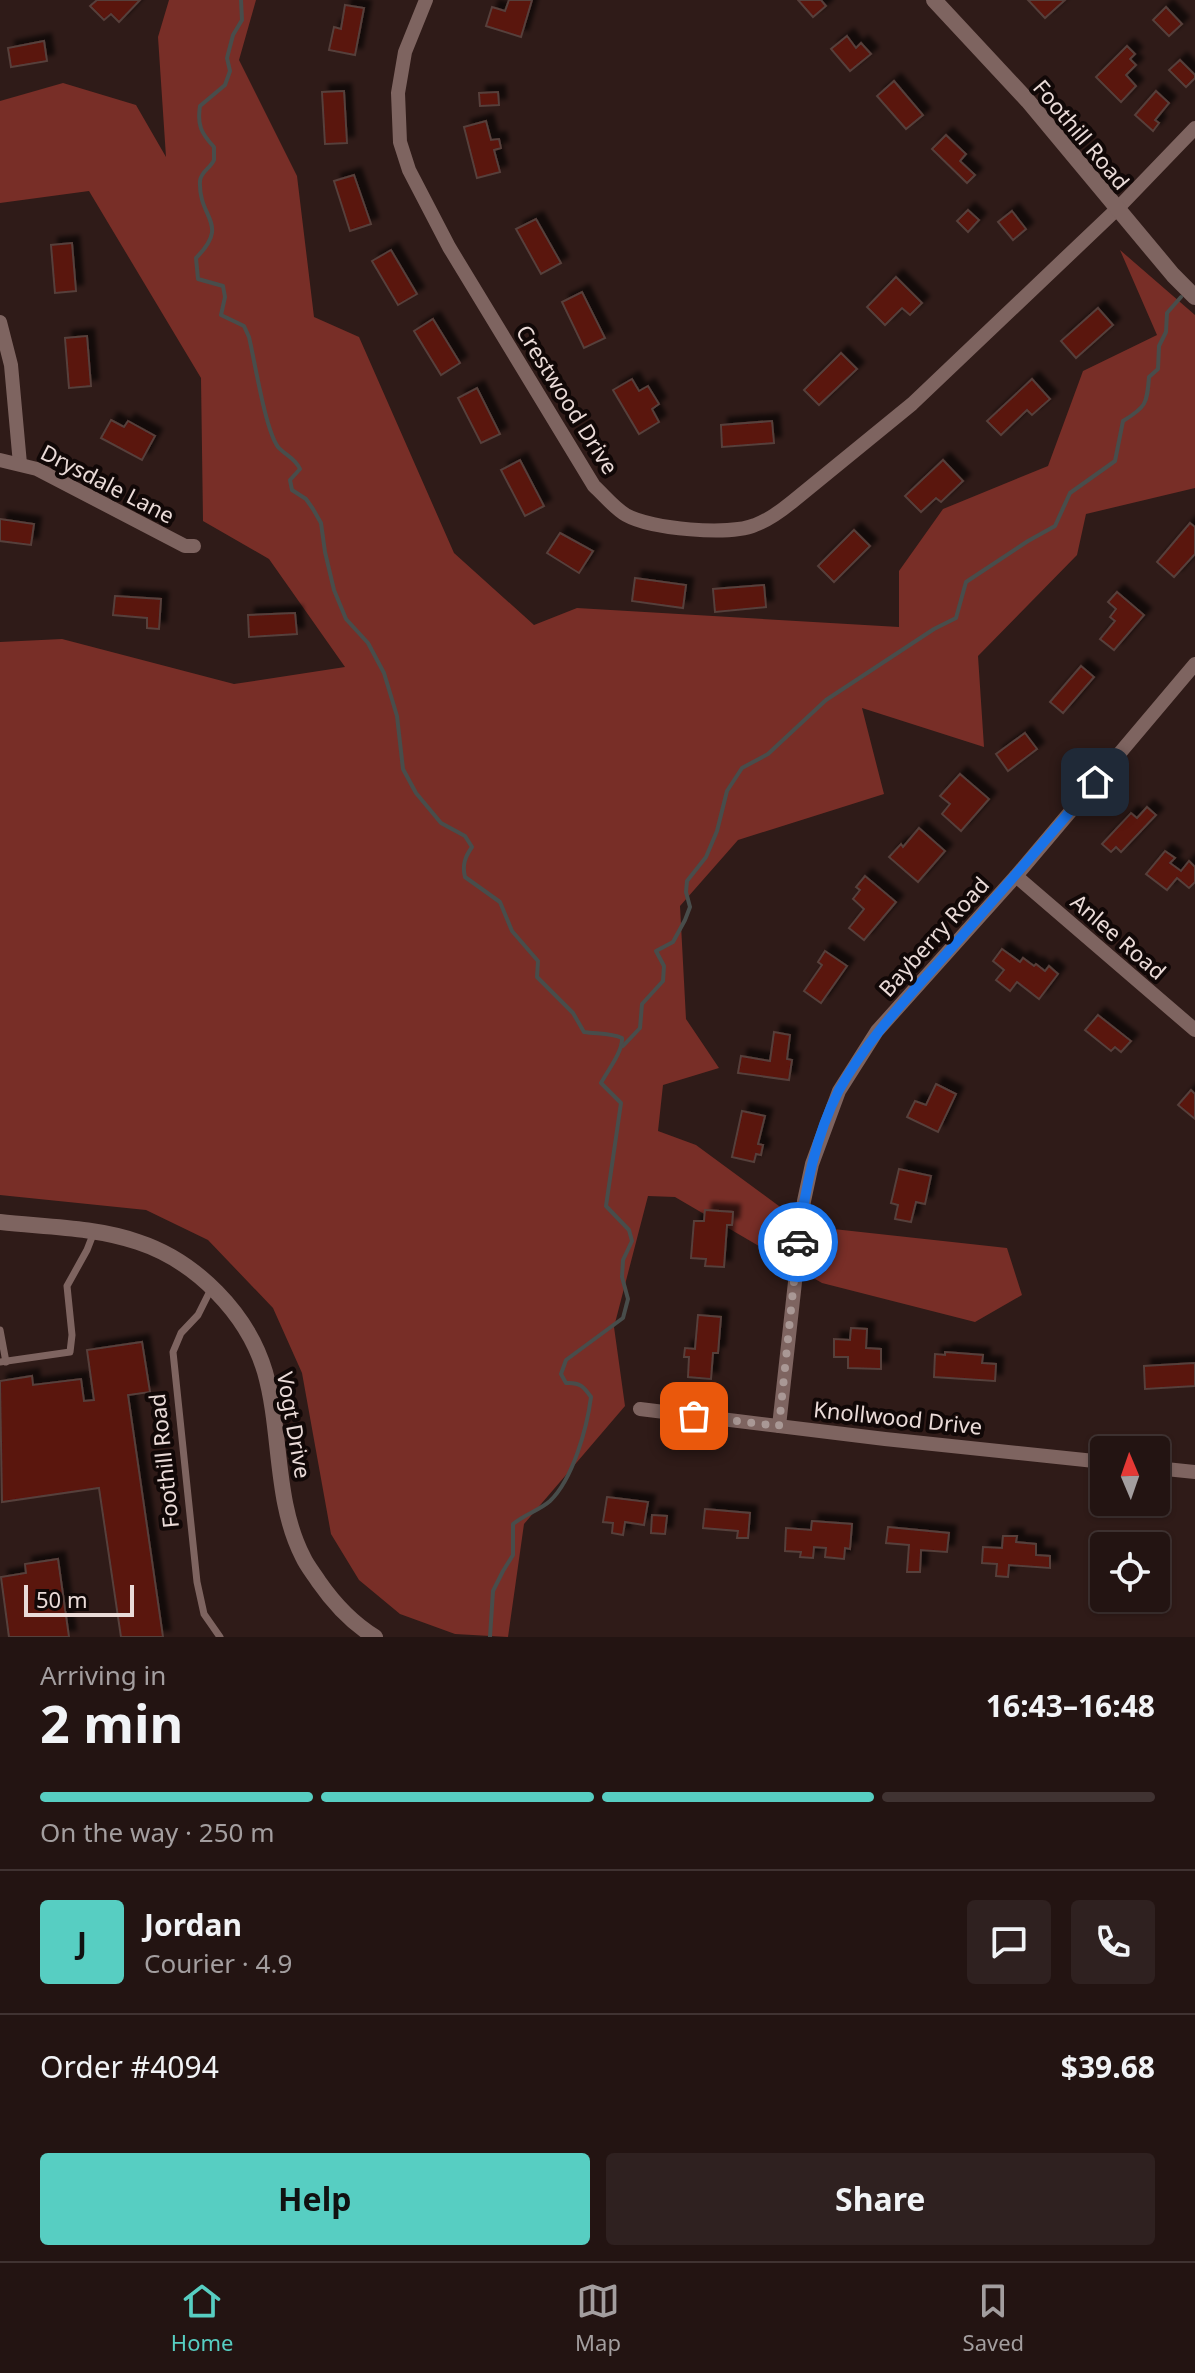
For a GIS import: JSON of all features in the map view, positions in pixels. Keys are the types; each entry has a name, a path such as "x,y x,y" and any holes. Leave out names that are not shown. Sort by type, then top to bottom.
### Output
{"street":[{"name":"Crestwood Drive","path":"426,0 405,52 398,93 400,142 409,170 449,247 594,486 624,513 639,521 661,526 734,530 772,517 912,404 1117,209 1195,128"},
{"name":"Foothill Road","path":"934,0 1028,101 1173,275 1195,297"},
{"path":"0,322 11,365 20,464"},
{"name":"Drysdale Lane","path":"0,460 37,469 185,546 194,546"},
{"name":"Bayberry Road","path":"779,1426 804,1201 812,1164 839,1091 877,1031 1016,876 1195,664"},
{"name":"Anlee Road","path":"1016,876 1195,1030"},
{"name":"Vogt Drive","path":"0,1222 94,1232 140,1242 182,1263 212,1287 249,1333 264,1369 286,1501 303,1557 343,1613 375,1637"},
{"name":"Knollwood Drive","path":"640,1409 1090,1460"},
{"path":"1170,1469 1195,1472"}],"lane":[{"path":"0,1330 3,1362 70,1352 72,1335 67,1286 94,1232"},
{"name":"Foothill Road","path":"212,1287 198,1315 181,1333 173,1352 197,1582 204,1614 220,1637"}],"shaded area":[{"path":"169,0 256,0 239,60 297,176 314,317 359,337 454,553 534,625 577,608 899,627 899,571 943,509 1048,466 1083,371 1157,335 1120,250 1195,315 1195,488 1086,514 1077,555 978,656 984,747 862,708 884,794 738,840 680,906 686,1019 719,1068 663,1085 658,1131 696,1145 806,1226 1007,1248 1022,1295 975,1322 822,1283 675,1197 648,1196 614,1327 625,1406 524,1524 508,1637 455,1634 400,1614 359,1580 331,1534 302,1373 273,1308 208,1240 146,1210 0,1195 0,642 62,639 234,684 345,667 269,559 203,521 201,378 89,191 0,203 0,101 63,83 136,105 166,157 158,37"}],"building":[{"path":"97,0 140,0 119,22 111,14 104,20 90,6"},
{"path":"509,0 532,0 521,37 486,26 492,7 505,11"},
{"path":"798,0 821,0 826,6 813,17"},
{"path":"1028,0 1065,0 1045,18"},
{"path":"345,5 364,8 355,55 329,50 334,27 341,29"},
{"path":"1166,7 1182,24 1169,36 1153,20"},
{"path":"847,36 856,48 861,43 871,54 850,71 831,49"},
{"path":"44,41 47,61 11,67 8,48"},
{"path":"1127,46 1135,54 1130,59 1136,65 1126,75 1136,86 1121,102 1096,77"},
{"path":"1180,60 1195,75 1186,87 1169,70"},
{"path":"894,81 923,115 906,129 877,96"},
{"path":"344,91 347,143 325,144 322,92"},
{"path":"1156,91 1169,103 1155,120 1159,123 1153,131 1135,115"},
{"path":"498,92 499,105 480,106 479,93"},
{"path":"486,121 491,140 499,139 501,148 494,150 500,172 477,178 464,127"},
{"path":"946,135 966,154 960,161 975,175 967,183 932,149"},
{"path":"354,175 371,224 350,231 334,181"},
{"path":"968,210 979,220 968,232 957,221"},
{"path":"1012,211 1026,229 1013,240 998,222"},
{"path":"536,219 561,263 541,274 516,229"},
{"path":"72,243 76,291 55,293 51,245"},
{"path":"391,250 417,294 398,305 372,261"},
{"path":"896,277 922,303 910,315 902,308 885,325 867,307"},
{"path":"582,292 605,338 584,348 562,302"},
{"path":"1098,308 1113,325 1076,358 1061,341"},
{"path":"433,319 460,363 441,375 414,331"},
{"path":"87,336 91,386 69,388 65,338"},
{"path":"841,353 857,369 819,405 804,390"},
{"path":"632,379 639,391 648,386 659,404 652,409 659,422 639,434 613,390"},
{"path":"1032,379 1050,399 1032,415 1027,410 1001,435 987,421"},
{"path":"477,388 500,434 481,443 458,398"},
{"path":"111,420 124,427 128,421 155,436 142,460 101,438"},
{"path":"772,421 774,443 722,447 721,425"},
{"path":"520,460 544,506 525,516 501,470"},
{"path":"943,460 963,481 941,502 936,498 921,512 905,496"},
{"path":"0,519 34,524 31,545 0,541"},
{"path":"1190,523 1195,527 1195,554 1174,577 1157,562"},
{"path":"854,530 870,546 834,582 818,566"},
{"path":"560,533 593,551 579,573 547,553"},
{"path":"635,578 686,585 683,608 632,601"},
{"path":"764,585 766,607 715,612 713,589"},
{"path":"1117,592 1144,615 1114,650 1100,639 1115,621 1110,617 1116,609 1108,602"},
{"path":"115,596 161,599 159,629 147,628 147,618 113,615"},
{"path":"295,613 297,634 249,637 248,615"},
{"path":"1081,666 1094,677 1063,713 1050,702"},
{"path":"1025,733 1037,749 1008,771 996,754"},
{"path":"960,774 989,799 961,831 942,814 950,804 940,796"},
{"path":"1147,807 1156,815 1121,852 1116,847 1111,852 1102,844 1131,813 1137,818"},
{"path":"919,828 945,851 918,882 889,857 901,844 903,847"},
{"path":"1165,851 1175,858 1170,863 1181,871 1189,861 1195,867 1195,882 1189,888 1177,878 1167,890 1146,874"},
{"path":"865,876 896,902 864,940 849,928 864,909 853,899 860,890 856,887"},
{"path":"1002,949 1020,962 1023,958 1045,971 1049,966 1058,974 1039,999 1017,982 1010,991 996,980 1004,970 993,961"},
{"path":"825,951 847,966 821,1003 804,991 822,965 818,962"},
{"path":"1098,1015 1131,1041 1121,1052 1115,1047 1111,1051 1085,1030"},
{"path":"774,1032 790,1035 787,1059 792,1060 789,1080 738,1073 741,1056 770,1061"},
{"path":"936,1084 956,1094 938,1132 907,1117 915,1101 926,1105"},
{"path":"1191,1090 1195,1094 1195,1119 1178,1105"},
{"path":"742,1111 765,1116 758,1144 763,1145 761,1155 756,1154 754,1162 732,1157"},
{"path":"899,1169 931,1176 925,1204 916,1202 911,1222 895,1219 898,1205 891,1203"},
{"path":"705,1210 733,1212 732,1225 727,1225 724,1267 705,1266 706,1259 691,1258 694,1221 704,1221"},
{"path":"698,1315 721,1317 718,1353 713,1353 711,1379 688,1377 689,1357 684,1357 685,1348 695,1349"},
{"path":"851,1328 867,1329 866,1348 881,1349 881,1369 848,1368 848,1357 834,1357 834,1339 850,1340"},
{"path":"142,1342 150,1392 128,1395 163,1637 121,1637 99,1488 2,1502 0,1381 32,1376 33,1385 81,1379 84,1401 94,1400 87,1350"},
{"path":"945,1352 983,1355 982,1363 996,1364 995,1381 934,1377 935,1354 945,1355"},
{"path":"1195,1363 1195,1386 1145,1389 1144,1366"},
{"path":"607,1497 648,1502 644,1525 625,1522 623,1535 612,1533 613,1523 603,1522"},
{"path":"705,1509 750,1513 748,1538 737,1538 738,1531 703,1528"},
{"path":"652,1515 667,1516 665,1534 651,1533"},
{"path":"812,1521 852,1524 850,1549 845,1548 844,1559 825,1557 826,1548 814,1547 813,1558 800,1557 801,1552 785,1551 786,1528 811,1530"},
{"path":"888,1527 949,1533 947,1552 921,1550 920,1572 907,1572 909,1545 886,1543"},
{"path":"1003,1536 1017,1536 1016,1542 1036,1544 1036,1555 1050,1556 1050,1568 1009,1565 1008,1577 996,1576 997,1564 982,1563 983,1547 1002,1548"},
{"path":"58,1559 69,1637 9,1637 1,1577 26,1573 25,1564"}],"waterway":[{"path":"241,0 242,20 233,35 227,58 230,71 225,85 200,106 200,124 214,147 214,160 200,181 203,204 212,228 211,237 196,258 198,279 223,286 225,297 221,315 244,326 249,337 273,438 300,469 290,480 292,490 306,499 321,523 334,590 346,619 368,643 384,673 397,716 403,769 416,793 441,823 465,836 472,847 465,861 465,877 500,902 512,931 538,961 537,977 573,1013 584,1032 622,1038 618,1055 601,1083 621,1103 606,1206 629,1230 632,1241 623,1260 622,1277 628,1299 623,1318 566,1360 561,1374 566,1383 581,1386 591,1397 582,1438 566,1480 550,1501 513,1524 513,1555 493,1591 490,1637"},
{"path":"623,1046 640,1028 642,1004 663,981 664,966 656,951 673,942 685,920 690,907 687,881 706,857 717,831 727,791 742,768 768,754 826,700 934,629 956,618 966,582 1055,526 1070,493 1115,461 1123,421 1144,404 1149,377 1158,369 1159,346 1166,332 1167,313 1181,297"}],"way so far":[{"path":"694,1416 779,1426 798,1242"}],"route":[{"path":"798,1242 812,1164 827,1118 839,1091 877,1031 1016,876 1095,782"}]}
